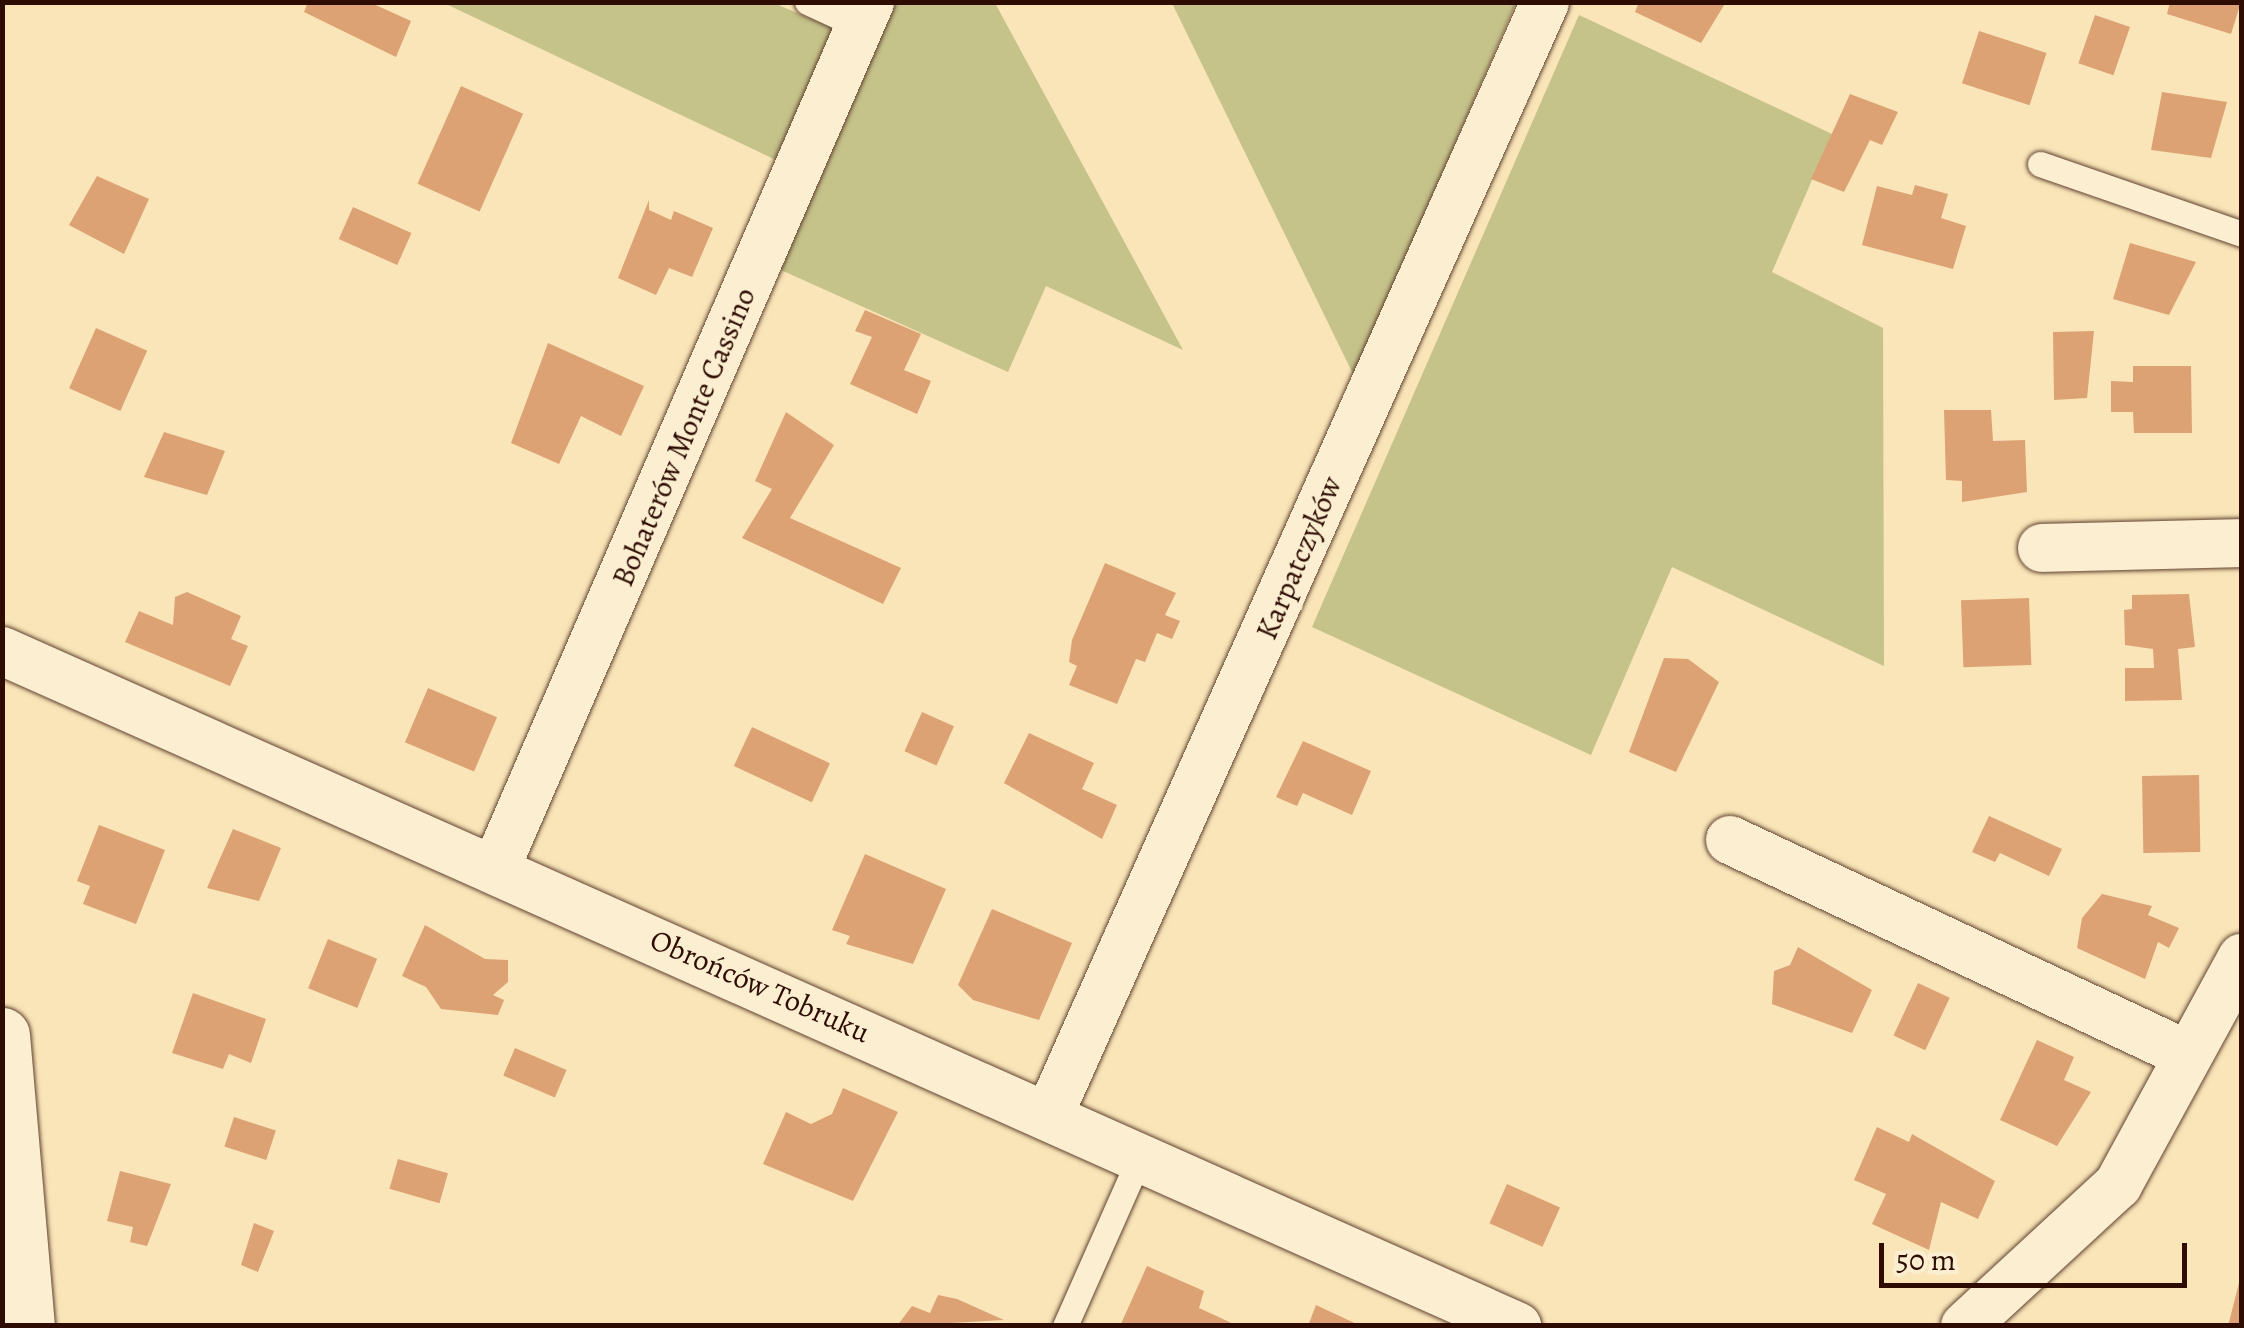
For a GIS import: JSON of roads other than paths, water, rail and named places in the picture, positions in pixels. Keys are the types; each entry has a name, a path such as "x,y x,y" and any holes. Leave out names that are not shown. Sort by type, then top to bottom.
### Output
{"street":[{"name":"Karpatczyków","path":"1050,1113 1545,2"},
{"name":"Bohaterów Monte Cassino","path":"495,870 865,14"},
{"path":"2042,548 2242,543"},
{"name":"Obrońców Tobruku","path":"2,651 1050,1113 1516,1326"},
{"path":"1730,840 2188,1056"},
{"path":"1965,1326 2118,1185 2242,958"},
{"path":"2,1035 27,1326"}],"lane":[{"path":"808,2 865,14"},
{"path":"2040,164 2242,234"},
{"path":"1065,1326 1140,1157"}]}
